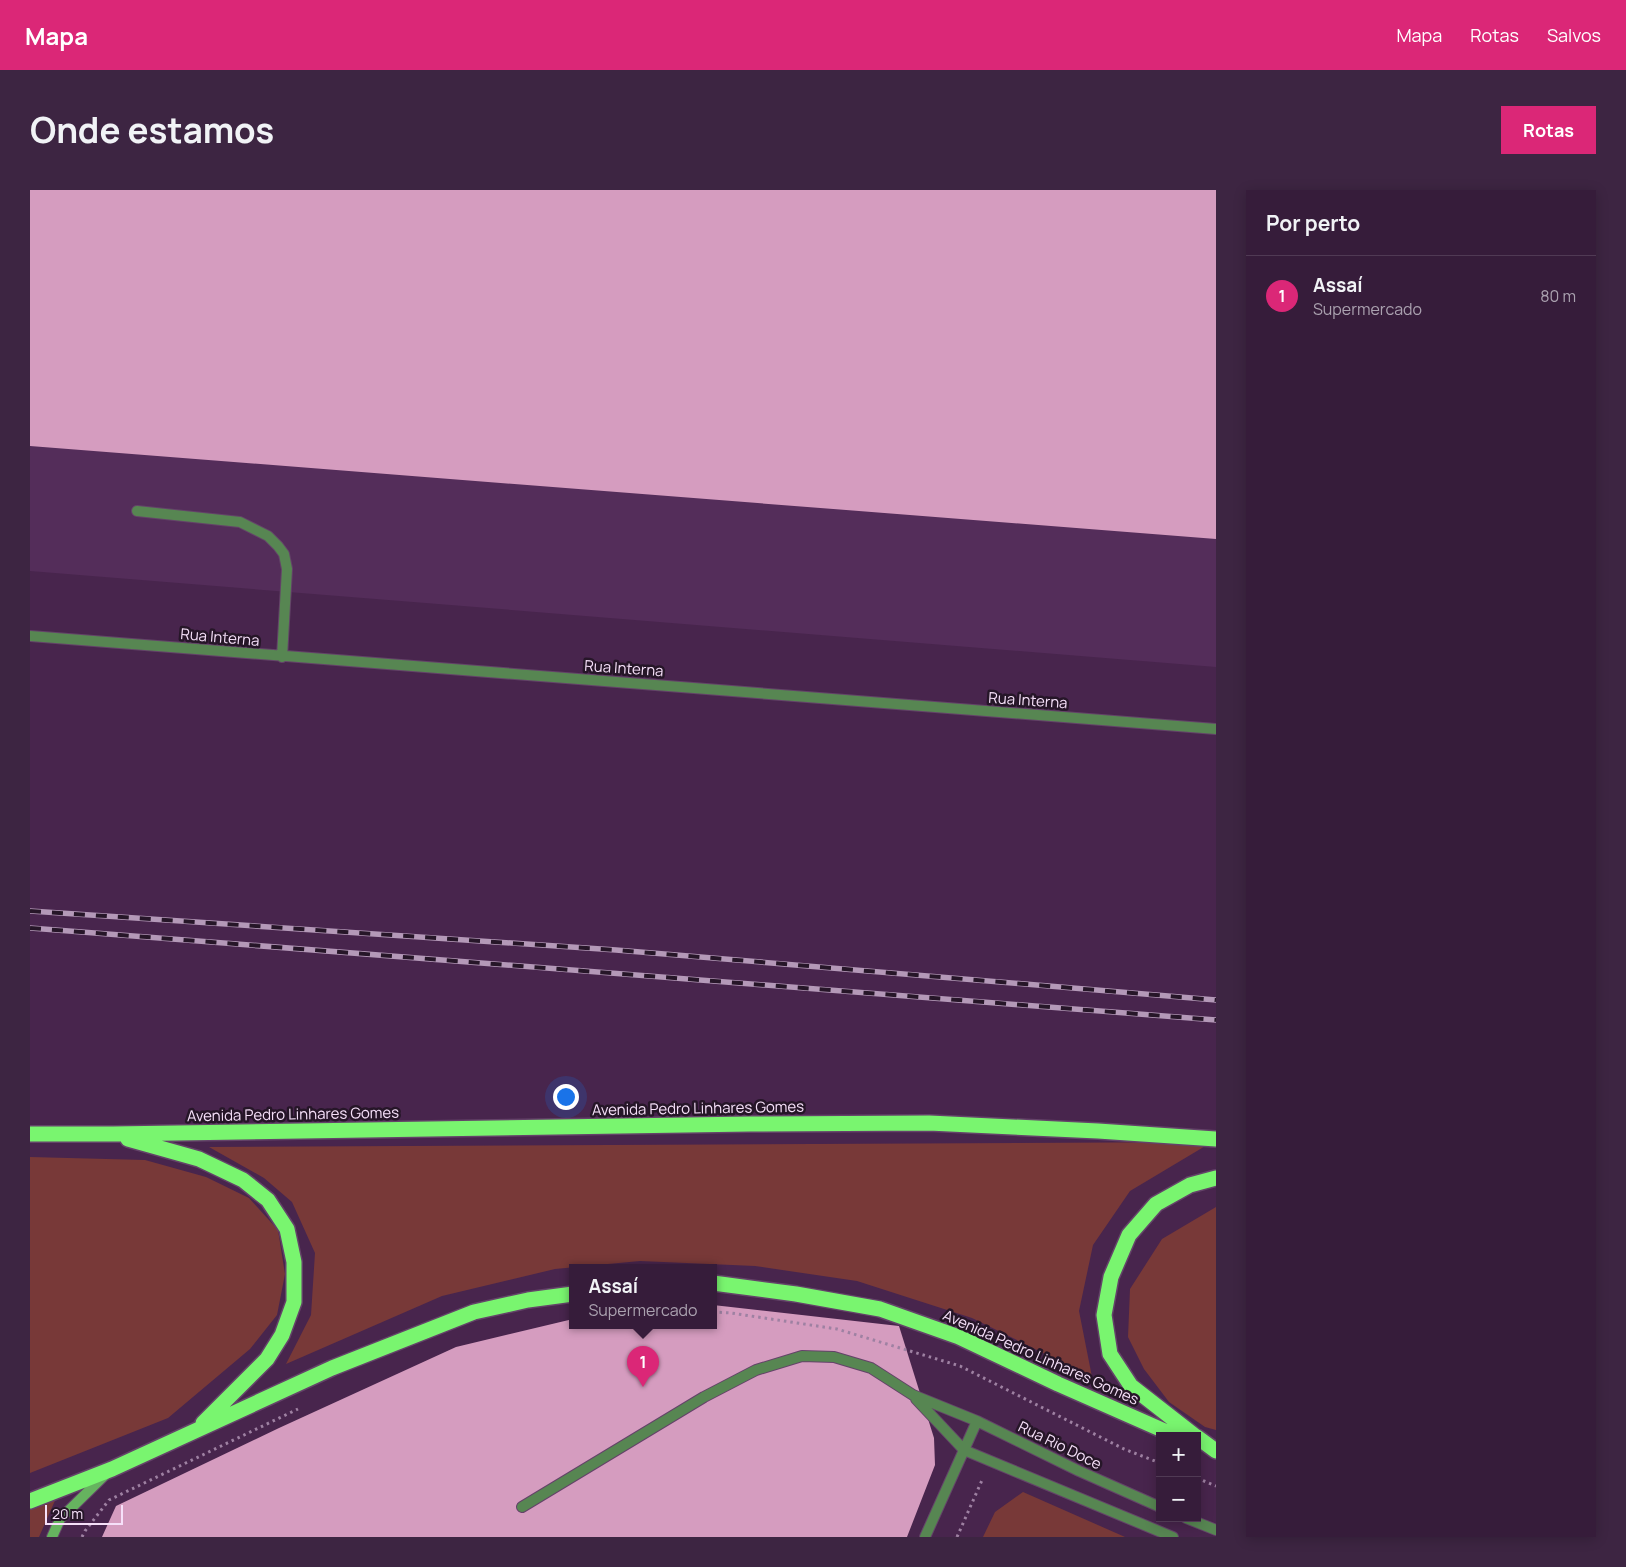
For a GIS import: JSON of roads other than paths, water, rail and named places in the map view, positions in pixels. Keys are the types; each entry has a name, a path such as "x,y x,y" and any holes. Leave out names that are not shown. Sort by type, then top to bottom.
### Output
{"highway":[{"name":"Avenida Pedro Linhares Gomes","path":"34,1133 113,1134 720,1124 930,1123 1098,1131 1216,1140"},
{"path":"113,1134 199,1159 243,1180 268,1200 287,1229 294,1262 294,1302 282,1335 267,1359 193,1433"},
{"path":"1191,1432 1131,1386 1110,1354 1104,1315 1111,1276 1130,1234 1156,1204 1190,1185 1216,1178"},
{"name":"Avenida Pedro Linhares Gomes","path":"717,1284 796,1294 880,1309 959,1336 1058,1384 1167,1432"},
{"path":"30,1501 112,1469 332,1368 474,1312 528,1300 569,1295"},
{"path":"1201,1440 1216,1452"},
{"path":"1201,1446 1216,1452"}],"main road":[{"path":"52,1537 60,1519 112,1469"}],"lane":[{"path":"137,511 240,522 268,536 278,546 284,554 287,569 282,657"},
{"name":"Rua Interna","path":"30,636 1216,729"},
{"path":"522,1507 704,1397 756,1370 802,1356 834,1357 871,1368 913,1395 964,1450 1173,1537"},
{"name":"Rua Rio Doce","path":"913,1395 977,1421 1079,1471 1156,1505"},
{"path":"925,1537 977,1421"},
{"path":"1196,1522 1216,1530"}],"railway":[{"path":"30,911 616,950 1216,1000"},
{"path":"30,928 1216,1020"}],"place":[{"name":"Assaí","path":"643,1387"}]}
